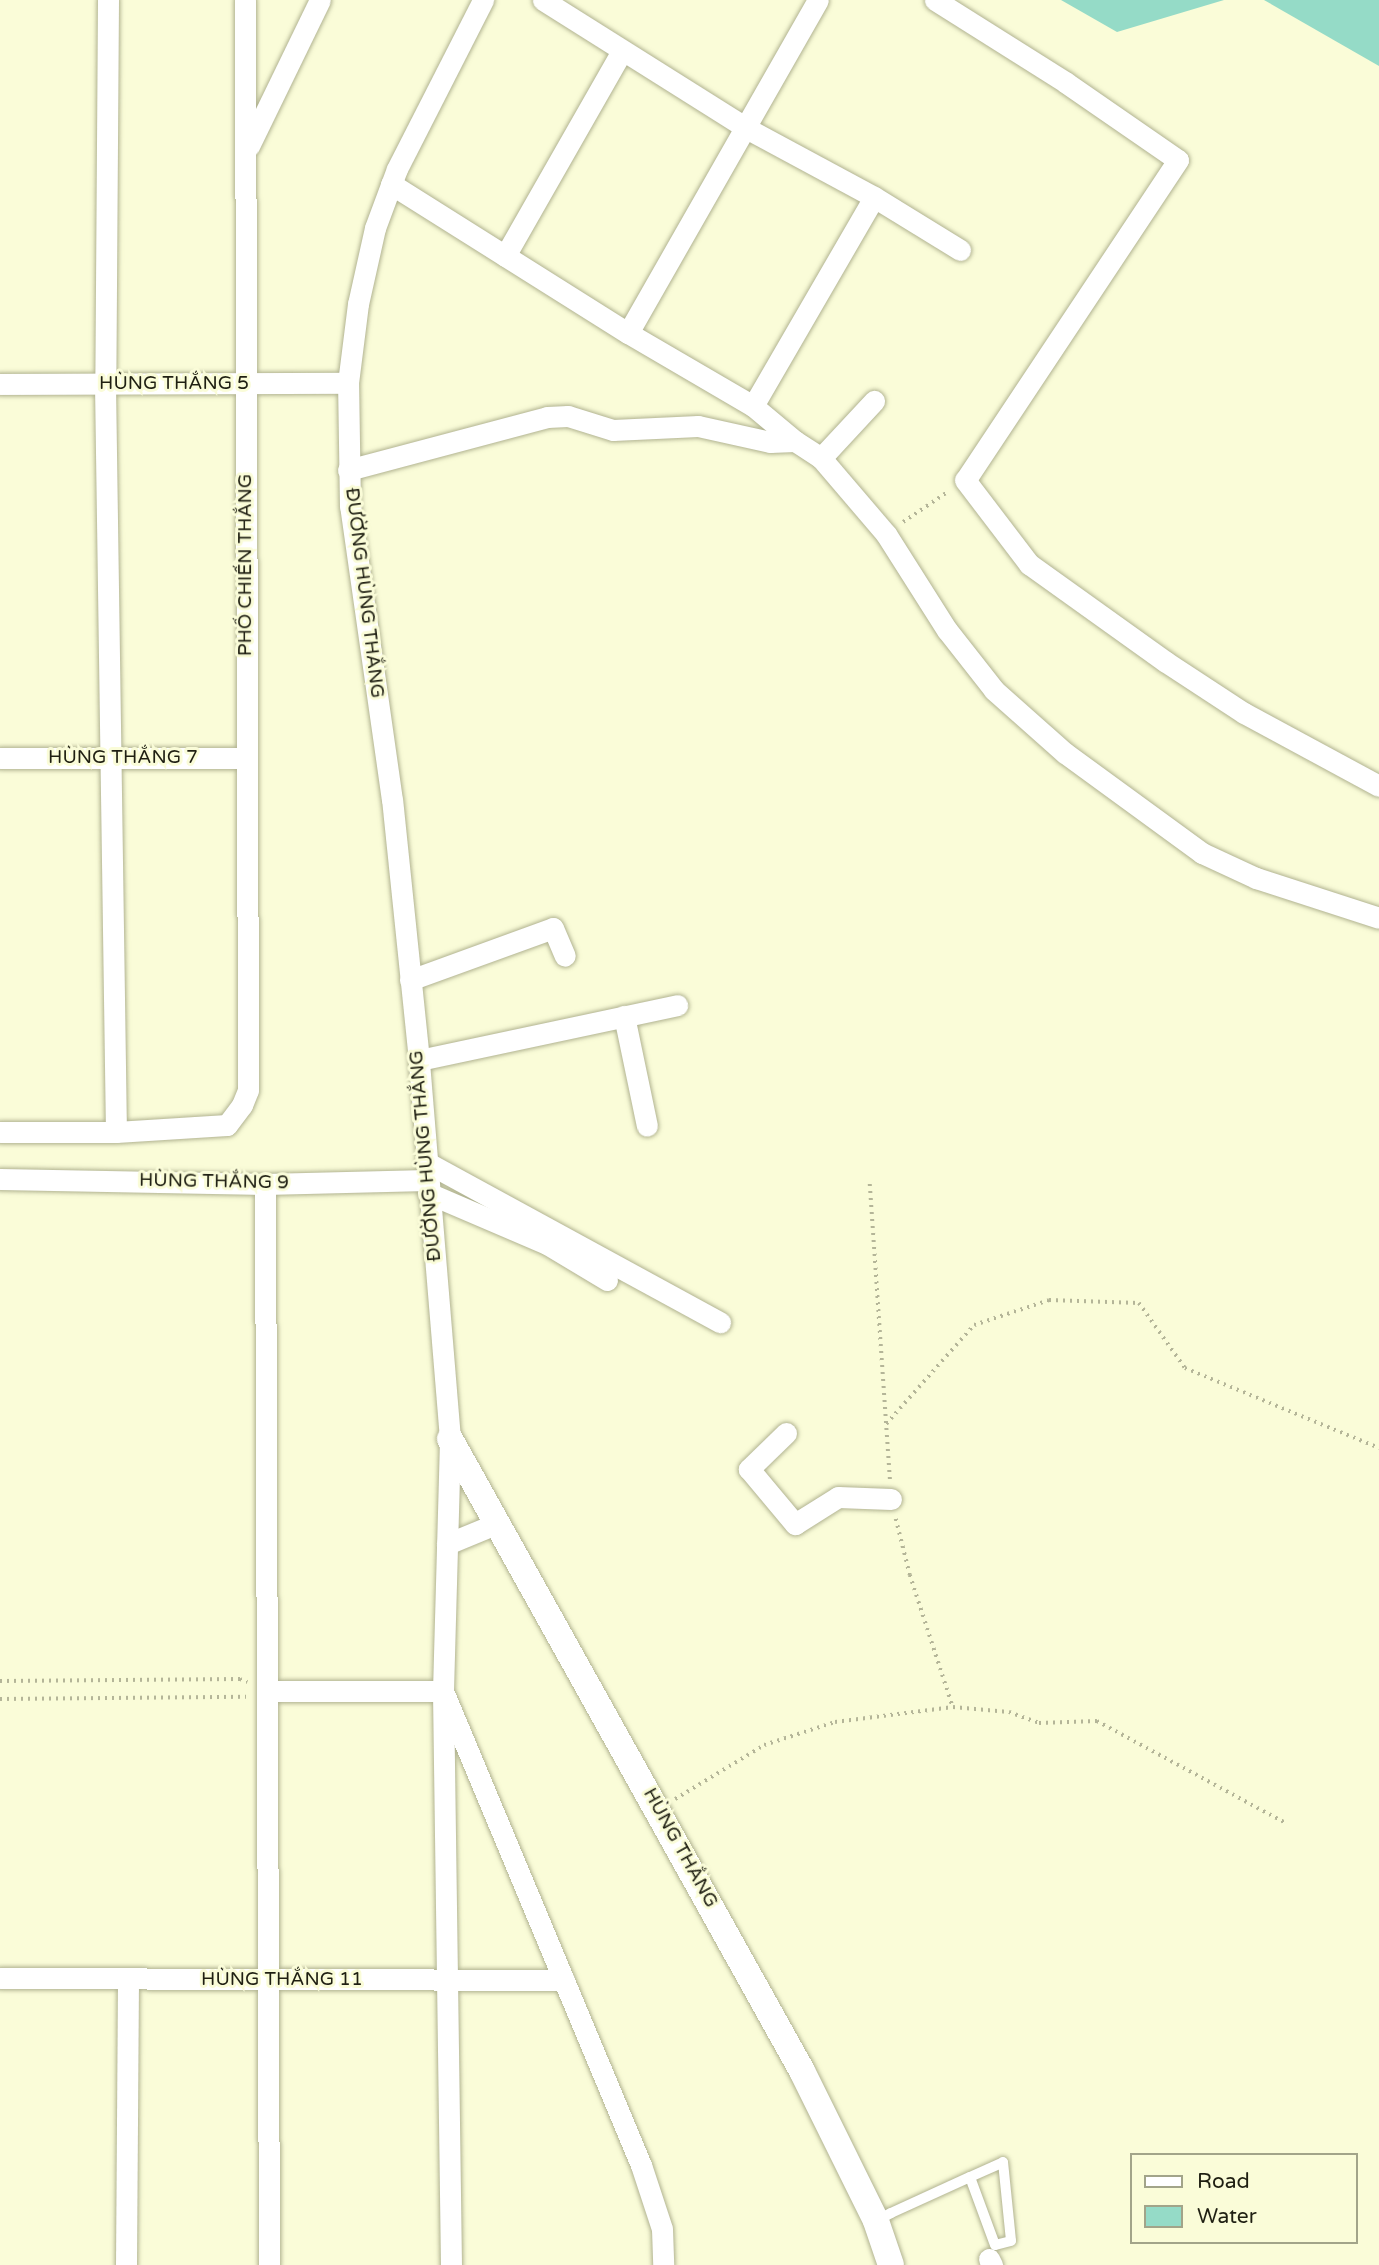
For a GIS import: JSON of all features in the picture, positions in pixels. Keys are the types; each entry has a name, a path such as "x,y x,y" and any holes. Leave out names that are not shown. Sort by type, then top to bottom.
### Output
{"street":[{"path":"0,1132 116,1132 105,384 108,0"},
{"name":"PHỐ CHIẾN THẮNG","path":"116,1132 228,1125 242,1105 247,1090 245,0"},
{"path":"246,153 320,0"},
{"path":"348,470 348,383 358,304 375,228 391,184 483,0"},
{"path":"543,0 746,128 874,197 960,250"},
{"path":"628,333 818,0"},
{"path":"935,0 1065,82 1178,160 965,480 1029,564 1166,662 1244,713 1379,786"},
{"path":"505,256 622,51"},
{"path":"391,184 628,333 753,406 795,441 821,458 886,534 947,630 994,690 1065,753 1202,853 1256,878 1379,918"},
{"path":"753,406 874,197"},
{"name":"HÙNG THẮNG 5","path":"0,384 348,383"},
{"path":"821,458 874,401"},
{"name":"ĐƯỜNG HÙNG THẮNG","path":"452,2265 443,1691 450,1439 419,1060 392,800 349,506 348,470 547,417 568,416 606,429 698,426 771,442 795,441"},
{"name":"HÙNG THẮNG 7","path":"0,758 247,758"},
{"path":"410,980 553,928 565,956"},
{"path":"419,1060 677,1005"},
{"path":"624,1016 647,1126"},
{"path":"427,1178 607,1280"},
{"path":"427,1178 720,1322"},
{"name":"HÙNG THẮNG 9","path":"0,1179 265,1184 427,1178"},
{"path":"265,1184 269,2265"},
{"path":"786,1433 749,1469 795,1524 838,1497 891,1499"},
{"name":"HÙNG THẮNG","path":"450,1439 659,1809 802,2071 876,2221 891,2265"},
{"path":"447,1544 498,1523"},
{"path":"268,1691 443,1691 641,2165 662,2229 663,2265"},
{"name":"HÙNG THẮNG 11","path":"0,1978 564,1980"},
{"path":"126,2265 128,1980"}],"lane":[{"path":"876,2221 970,2177 1003,2162 1011,2241 995,2245 970,2177"}],"path":[{"path":"886,534 965,480"},
{"path":"870,1184 891,1499 910,1575 953,1707"},
{"path":"886,1424 974,1325 1049,1300 1139,1303 1185,1368 1379,1448"},
{"path":"0,1681 240,1679 268,1691"},
{"path":"0,1699 239,1699 268,1691"},
{"path":"659,1809 764,1745 835,1723 953,1707 1009,1712 1039,1723 1097,1721 1284,1822"}],"water":[{"path":"1061,0 1224,0 1117,32"},
{"path":"1264,0 1379,0 1379,66"}]}
